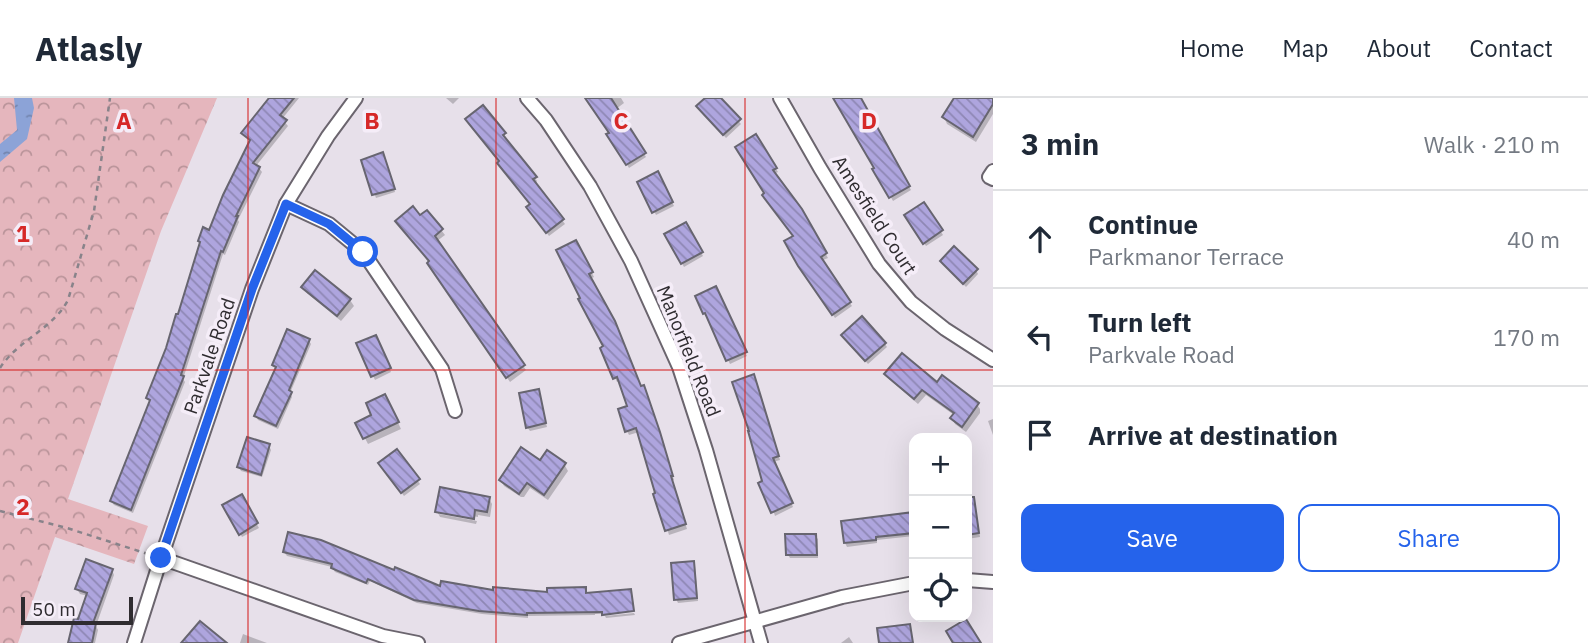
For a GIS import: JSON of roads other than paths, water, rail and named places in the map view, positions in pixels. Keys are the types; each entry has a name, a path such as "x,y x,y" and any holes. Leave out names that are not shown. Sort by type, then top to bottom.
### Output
{"street":[{"name":"Parkvale Road","path":"134,643 252,289 286,204 328,136 356,98"},
{"name":"Manorfield Road","path":"527,98 546,120 590,186 631,261 679,367 706,450 761,643"},
{"name":"Amesfield Court","path":"780,98 879,264 911,302 944,329 993,360"},
{"path":"993,171 989,177 993,180"},
{"path":"286,204 329,224 363,252 442,369 455,411"},
{"path":"161,558 382,639 418,643"},
{"path":"972,580 993,582"},
{"path":"679,643 842,597 909,584"}],"water":[{"path":"14,98 32,98 34,108 27,139 0,162 0,144 17,130"}]}
